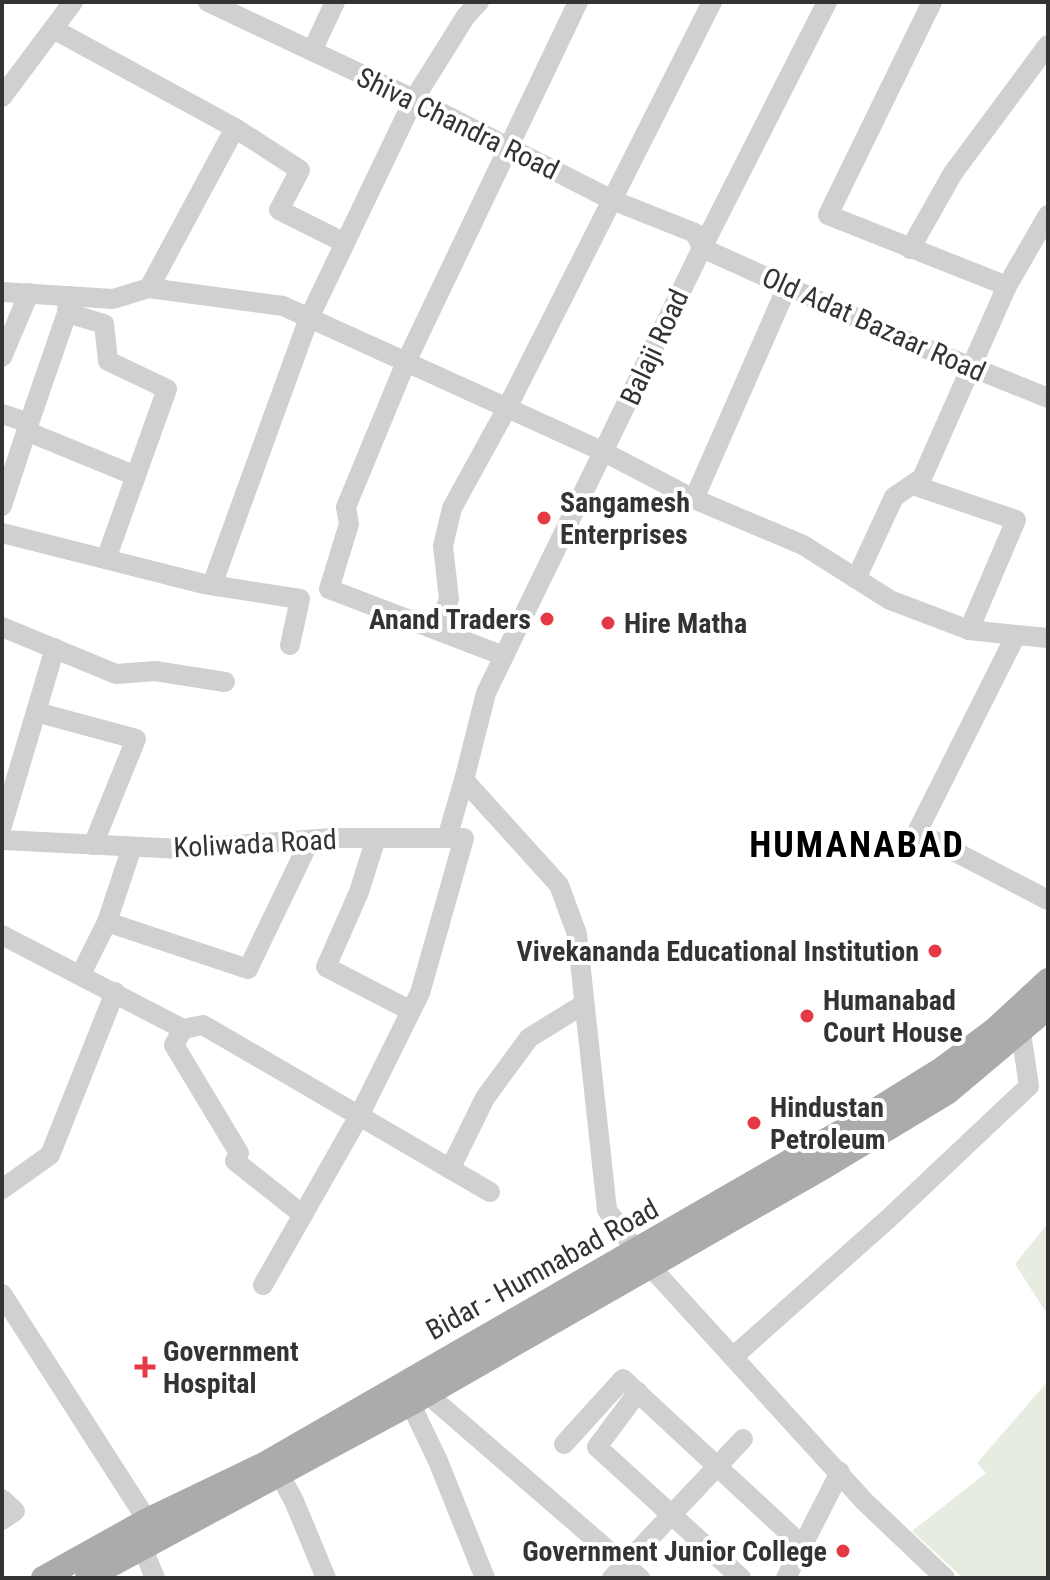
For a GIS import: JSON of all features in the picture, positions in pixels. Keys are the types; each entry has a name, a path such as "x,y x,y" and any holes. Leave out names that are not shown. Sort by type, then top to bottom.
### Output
{"main road":[{"name":"Bidar - Humnabad Road","path":"645,1259 940,1070 995,1029 1048,980"},
{"name":"Bidar - Humnabad Road","path":"43,1578 276,1468 645,1259 947,1093 1048,1008"},
{"name":"Bidar - Humnabad Road","path":"87,1578 142,1531"}],"street":[{"path":"2,97 73,2"},
{"name":"Shiva Chandra Road","path":"208,2 414,99 612,200 695,233 702,248"},
{"path":"312,51 335,2"},
{"path":"212,585 309,318 414,99 466,16 479,2"},
{"path":"504,656 329,589 349,524 346,507 406,362 578,2"},
{"path":"438,630 449,599 443,546 452,508 507,408 712,2"},
{"name":"Balaji Road","path":"464,780 486,693 702,248 827,2"},
{"path":"932,2 828,215 1007,286"},
{"path":"55,30 235,128 300,170 279,210 345,243"},
{"path":"910,249 953,173 1048,45"},
{"path":"149,288 235,128"},
{"path":"856,579 894,497 922,478 1007,286 1048,215"},
{"name":"Old Adat Bazaar Road","path":"702,248 1048,398"},
{"path":"694,499 787,287"},
{"path":"67,305 113,299 149,288 283,306 604,452 694,499 803,545 890,600 969,630 1048,638"},
{"path":"2,292 29,293 67,305 104,324 108,361 167,389 106,559"},
{"path":"2,357 29,293"},
{"path":"2,506 67,305"},
{"path":"2,414 136,476"},
{"path":"913,485 1016,520 969,630"},
{"path":"2,533 212,585 300,599 290,645"},
{"path":"2,627 116,674 155,671 225,682"},
{"path":"1016,635 917,832 1048,900"},
{"path":"2,826 55,648"},
{"path":"36,712 136,739 93,845"},
{"path":"263,1285 359,1116 420,993 464,838 447,838 464,780"},
{"path":"464,780 559,885 577,934 607,1210 645,1259 865,1502 945,1578"},
{"path":"376,838 359,892 326,967 411,1011"},
{"name":"Koliwada Road","path":"2,840 181,849 310,840 447,838"},
{"path":"107,922 248,969 310,840"},
{"path":"81,974 107,922 132,847"},
{"path":"2,935 183,1029 203,1025 490,1192"},
{"path":"2,1189 50,1155 115,992"},
{"path":"450,1169 485,1098 529,1038 584,1004"},
{"path":"183,1029 174,1045 239,1153 235,1161 303,1215"},
{"path":"734,1356 888,1219 1029,1086 1021,1033"},
{"path":"2,1294 142,1531 155,1578"},
{"path":"564,1444 623,1379 804,1547"},
{"path":"412,1390 618,1571 640,1578"},
{"path":"412,1390 485,1578"},
{"path":"638,1392 597,1447 741,1578"},
{"path":"618,1571 743,1439"},
{"path":"276,1468 326,1578"},
{"path":"786,1578 840,1472"},
{"path":"2,1499 15,1511 2,1520"}],"shaded area":[{"path":"1048,1223 1048,1315 1015,1264"},
{"path":"1048,1381 1048,1578 963,1578 912,1531 986,1473 977,1463"}],"place":[{"name":"Sangamesh Enterprises","path":"544,518"},
{"name":"Anand Traders","path":"547,619"},
{"name":"Hire Matha","path":"608,623"},
{"name":"Vivekananda Educational Institution","path":"935,951"},
{"name":"Humanabad Court House","path":"807,1016"},
{"name":"Hindustan Petroleum","path":"754,1123"},
{"name":"Government Hospital","path":"145,1367"},
{"name":"Government Junior College","path":"843,1551"}],"district":[{"name":"HUMANABAD","path":"857,844"}]}
